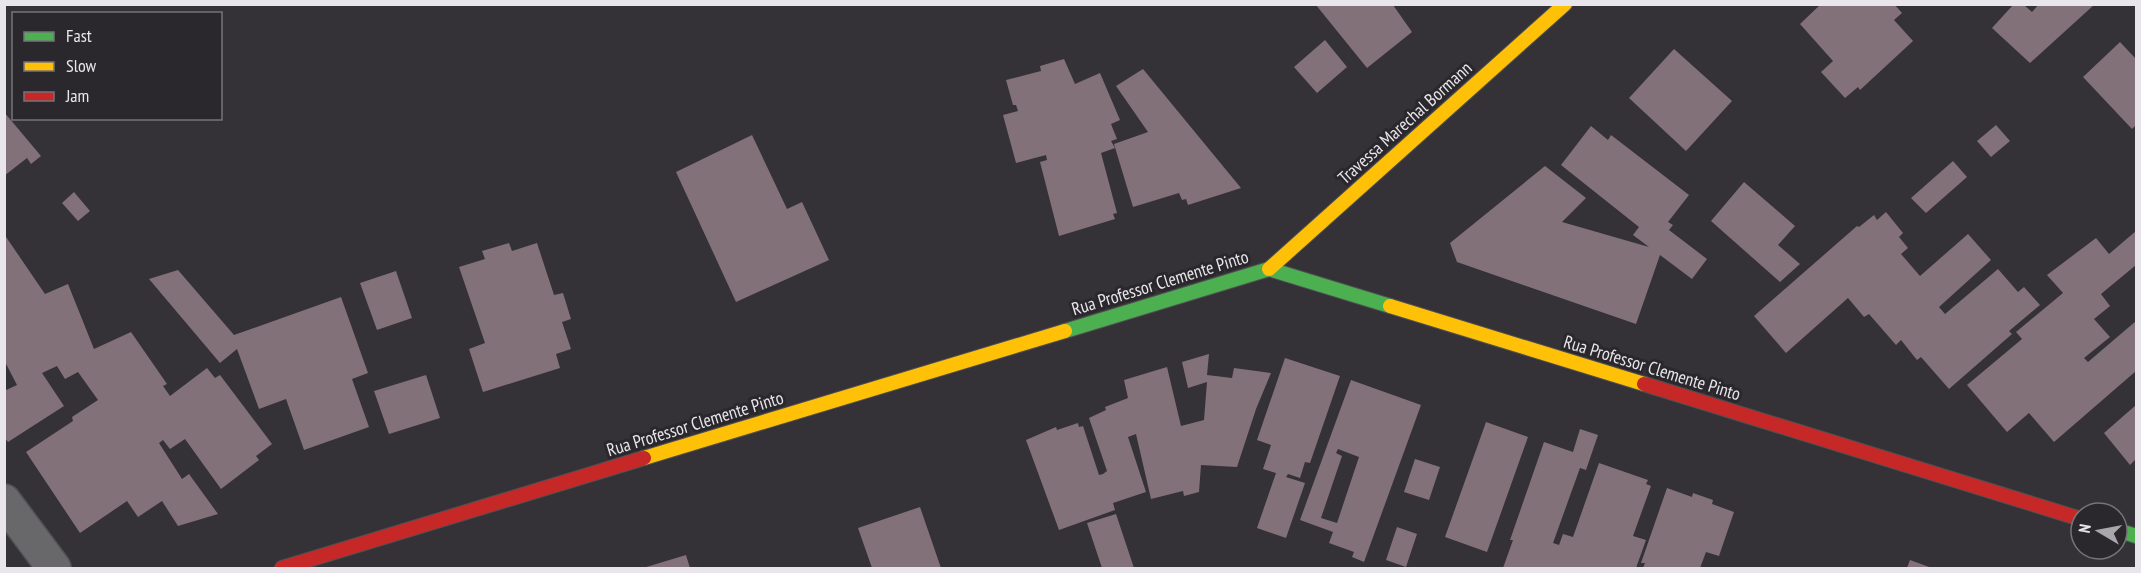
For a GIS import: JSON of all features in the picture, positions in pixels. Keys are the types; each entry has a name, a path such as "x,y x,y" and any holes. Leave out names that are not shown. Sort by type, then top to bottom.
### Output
{"street":[{"name":"Travessa Marechal Bormann","path":"1269,269 1565,4"},
{"name":"Rua Professor Clemente Pinto","path":"282,568 1269,269 2069,515"},
{"path":"4,501 54,568"}],"building":[{"path":"1821,4 1894,4 1902,13 1894,20 1913,41 1860,90 1858,87 1845,98 1821,72 1833,61 1800,24"},
{"path":"2039,4 2095,4 2030,63 1992,28 2013,5 2024,5 2032,12"},
{"path":"1316,5 1393,5 1412,32 1367,68"},
{"path":"1325,40 1347,67 1317,93 1294,67"},
{"path":"2120,42 2136,59 2136,125 2132,129 2083,77"},
{"path":"1674,49 1732,101 1686,151 1629,98"},
{"path":"1064,59 1075,84 1100,73 1120,120 1111,124 1117,139 1111,141 1115,148 1101,153 1117,213 1113,214 1115,219 1059,236 1040,162 1047,160 1046,155 1016,163 1003,115 1018,111 1016,105 1013,105 1006,80 1041,71 1040,66"},
{"path":"1143,69 1241,188 1188,205 1186,199 1182,200 1179,193 1133,207 1114,144 1148,132 1116,86"},
{"path":"4,112 41,156 31,164 27,158 4,176"},
{"path":"1996,125 2010,141 1991,157 1977,141"},
{"path":"1591,126 1608,140 1611,135 1689,195 1668,222 1673,225 1669,230 1707,259 1692,279 1660,255 1636,324 1457,262 1450,243 1545,166 1586,198 1562,222 1649,247 1633,235 1639,227 1561,165"},
{"path":"752,135 787,209 802,202 829,260 736,302 676,172"},
{"path":"1953,161 1967,177 1926,213 1911,198"},
{"path":"1744,182 1795,226 1778,245 1800,264 1780,282 1711,221"},
{"path":"74,192 90,211 78,221 62,203"},
{"path":"1886,212 1903,233 1899,237 1908,248 1901,254 1920,276 1968,234 1991,260 1939,307 1945,314 1998,269 2018,292 2024,287 2040,305 2009,331 2012,334 1949,389 1921,357 1917,360 1901,340 1896,345 1869,314 1864,317 1848,298 1786,353 1754,316 1857,226 1859,227 1874,215 1877,220"},
{"path":"2136,231 2136,265 2101,294 2110,306 2094,319 2110,337 2084,358 2088,362 2136,321 2136,371 2054,442 2029,413 2007,432 1967,385 2022,339 2016,332 2063,293 2047,275 2096,238 2109,254"},
{"path":"4,234 45,294 68,284 94,349 131,332 167,384 163,386 170,396 207,368 215,378 220,375 272,444 256,456 259,460 221,489 185,439 170,449 163,440 159,443 182,479 189,474 218,514 178,526 162,501 138,517 127,501 80,533 26,452 73,421 72,417 98,400 78,372 65,379 57,366 42,373 64,406 8,442 4,437 4,391 17,385 4,360"},
{"path":"509,243 512,251 537,243 554,295 563,293 571,319 562,322 571,349 556,354 560,368 483,392 469,349 485,343 459,267 485,259 482,251"},
{"path":"178,270 234,335 341,297 368,373 352,379 369,427 304,450 286,399 259,409 237,349 220,363 149,279"},
{"path":"396,271 412,318 377,330 360,283"},
{"path":"1209,354 1207,375 1232,378 1234,368 1271,373 1256,409 1237,467 1201,465 1199,492 1184,496 1183,491 1151,499 1136,434 1128,437 1146,492 1113,503 1115,510 1059,530 1026,440 1056,427 1057,430 1078,423 1079,427 1083,426 1099,475 1103,474 1107,471 1089,418 1106,410 1105,407 1128,398 1124,380 1167,367 1181,426 1204,420 1207,382 1188,388 1182,362"},
{"path":"1285,358 1340,376 1310,463 1305,462 1300,478 1288,474 1286,477 1305,483 1286,538 1257,528 1276,473 1263,469 1271,445 1257,440"},
{"path":"426,375 440,418 389,434 374,391"},
{"path":"1351,380 1421,405 1364,562 1352,557 1354,552 1329,543 1333,532 1300,520","holes":["1338,449 1359,457 1337,523 1321,518 1342,456 1336,453"]},
{"path":"2136,405 2136,459 2130,465 2104,433"},
{"path":"1486,422 1528,437 1487,552 1445,537"},
{"path":"1580,429 1598,435 1586,470 1580,468 1553,543 1559,545 1563,534 1573,537 1599,463 1648,480 1646,484 1651,486 1633,536 1646,540 1636,568 1503,568 1513,540 1510,540 1544,442 1573,452"},
{"path":"1415,459 1440,467 1429,500 1404,492"},
{"path":"1667,488 1692,497 1693,493 1713,500 1712,504 1734,512 1719,556 1706,552 1700,568 1643,568 1645,563 1641,563"},
{"path":"920,507 941,568 872,568 858,528"},
{"path":"1116,514 1134,568 1102,568 1087,523"},
{"path":"1397,527 1417,534 1406,567 1386,560"},
{"path":"686,555 690,568 643,568"},
{"path":"1910,560 1932,568 1907,568"}],"traffic: fast":[{"path":"1065,331 1269,269 1390,306"},
{"path":"2129,534 2136,536"}],"traffic: slow":[{"path":"1269,269 1565,4"},
{"path":"1390,306 1644,384"},
{"path":"644,458 1065,331"}],"traffic: jam":[{"path":"1644,384 2069,515"},
{"path":"282,568 644,458"}]}
